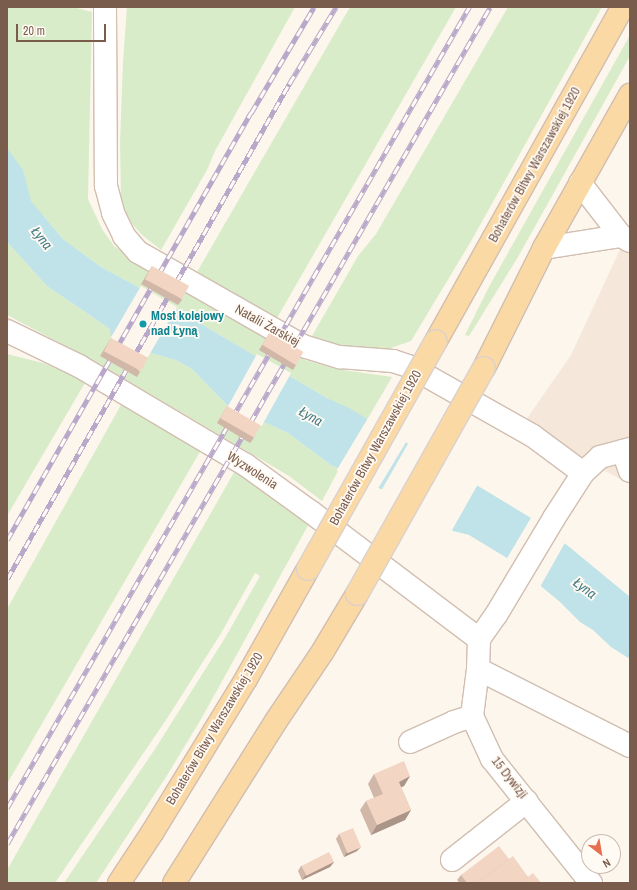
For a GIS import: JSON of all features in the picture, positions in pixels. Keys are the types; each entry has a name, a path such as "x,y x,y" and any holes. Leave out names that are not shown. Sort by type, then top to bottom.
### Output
{"main road":[{"name":"Bohaterów Bitwy Warszawskiej 1920","path":"119,883 152,833 246,679 623,7"},
{"path":"174,883 276,721 323,651 357,594 484,368 544,248 630,95"}],"street":[{"name":"Natalii Żarskiej","path":"105,7 106,186 113,213 121,230 138,252 303,346 340,357 394,361 411,367 534,436 583,473"},
{"path":"580,183 625,238"},
{"path":"544,248 625,238"},
{"name":"Wyzwolenia","path":"7,331 79,366 263,476 479,639"},
{"path":"410,742 454,722 472,716 478,669 479,639 510,593 554,518 583,473 600,457 626,450 630,471"},
{"path":"478,669 630,746"},
{"name":"15 Dywizji","path":"472,716 492,759 591,883"},
{"path":"452,860 527,801"}],"shaded area":[{"path":"630,228 630,484 521,427 571,355"}],"green space":[{"path":"7,7 73,7 92,12 88,199 102,229 114,246 149,270 305,360 336,369 392,377 367,420 101,267 63,239 43,215 7,235"},
{"path":"127,7 295,7 215,151 207,170 161,250 142,235 133,225 126,213 121,199 120,142"},
{"path":"350,7 456,7 277,318 197,272"},
{"path":"508,7 602,7 470,243 411,341 388,349 370,349 333,344 312,336 358,256 376,234"},
{"path":"630,35 630,56 518,257 469,336 465,335 490,285"},
{"path":"7,242 47,286 110,329 112,335 145,356 151,353 176,360 192,369 227,405 288,433 331,465 339,469 322,501 289,476 96,362 7,315"},
{"path":"7,354 43,363 86,381 7,516"},
{"path":"122,403 201,450 7,784 7,609"},
{"path":"236,469 310,522 200,721 166,777 96,883 64,883 155,749 225,638 260,576 255,573 220,635 166,720 55,883 7,883 7,870"}],"water":[{"name":"Łyna","path":"7,148 23,170 31,201 63,239 101,267 138,287 327,398 349,408 531,518 567,545 630,597 630,659 611,647 593,630 580,622 560,602 507,558 469,535 453,531 428,517 414,505 331,465 288,433 227,405 192,369 176,360 151,353 145,356 111,337 110,329 47,286 7,242"}],"pier":[{"path":"141,286 177,307 146,358 110,339"},
{"path":"257,354 291,373 262,426 227,407"},
{"path":"368,418 407,441 375,493 337,470"},
{"path":"409,442 478,484 451,532 427,518 413,506 381,491"},
{"path":"532,516 566,541 540,587 506,560"}],"building":[{"path":"152,266 189,286 182,299 145,279"},
{"path":"270,332 303,352 296,365 262,345"},
{"path":"111,338 148,358 141,371 104,351"},
{"path":"227,406 261,426 254,438 220,418"},
{"path":"404,761 410,776 399,782 411,810 377,825 366,801 383,794 374,774"},
{"path":"353,828 361,847 347,853 339,834"},
{"path":"499,846 509,859 477,883 467,883 461,875"},
{"path":"329,852 334,862 306,876 301,866"},
{"path":"513,856 528,877 520,883 477,883"},
{"path":"533,873 541,883 520,883"}],"railway":[{"path":"7,540 251,113 314,7"},
{"path":"7,579 289,84 336,7"},
{"path":"7,808 469,7"},
{"path":"7,844 490,7"}],"place":[{"name":"Most kolejowy nad Łyną","path":"143,324"}]}
